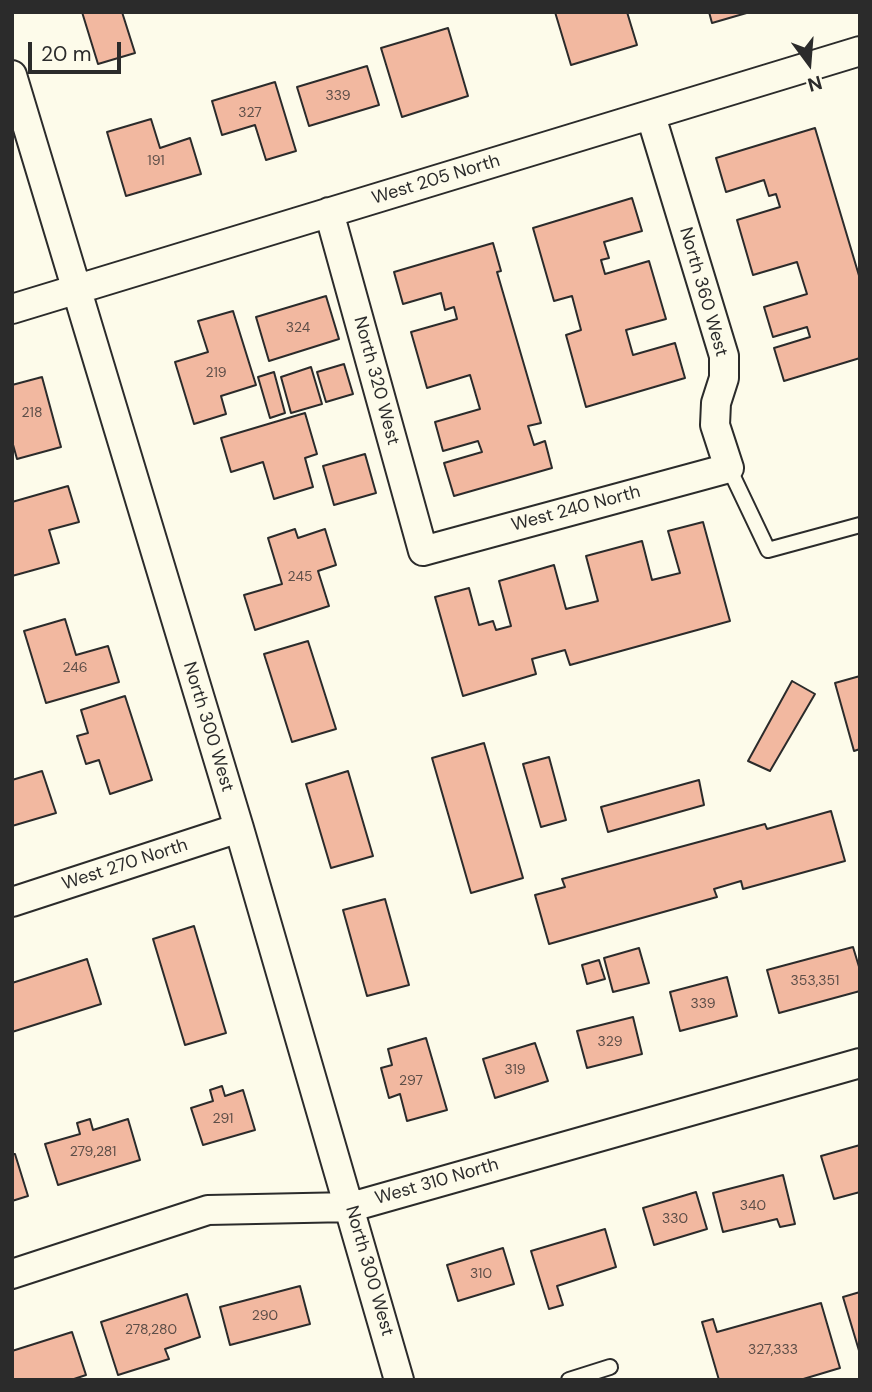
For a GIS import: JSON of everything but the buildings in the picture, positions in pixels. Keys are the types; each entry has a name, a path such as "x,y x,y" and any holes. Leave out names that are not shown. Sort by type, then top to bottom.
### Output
{"street":[{"name":"West 205 North","path":"12,309 860,51"},
{"name":"North 300 West","path":"12,75 239,828 400,1380"},
{"name":"North 360 West","path":"651,116 724,356 724,378 716,403 715,425 729,468"},
{"name":"North 320 West","path":"329,212 423,551"},
{"name":"West 240 North","path":"423,551 729,468"},
{"name":"West 270 North","path":"12,902 239,828"},
{"name":"West 310 North","path":"12,1274 208,1210 351,1207 860,1063"}],"lane":[{"path":"729,468 768,550 860,525"},
{"path":"569,1380 610,1367"}]}
